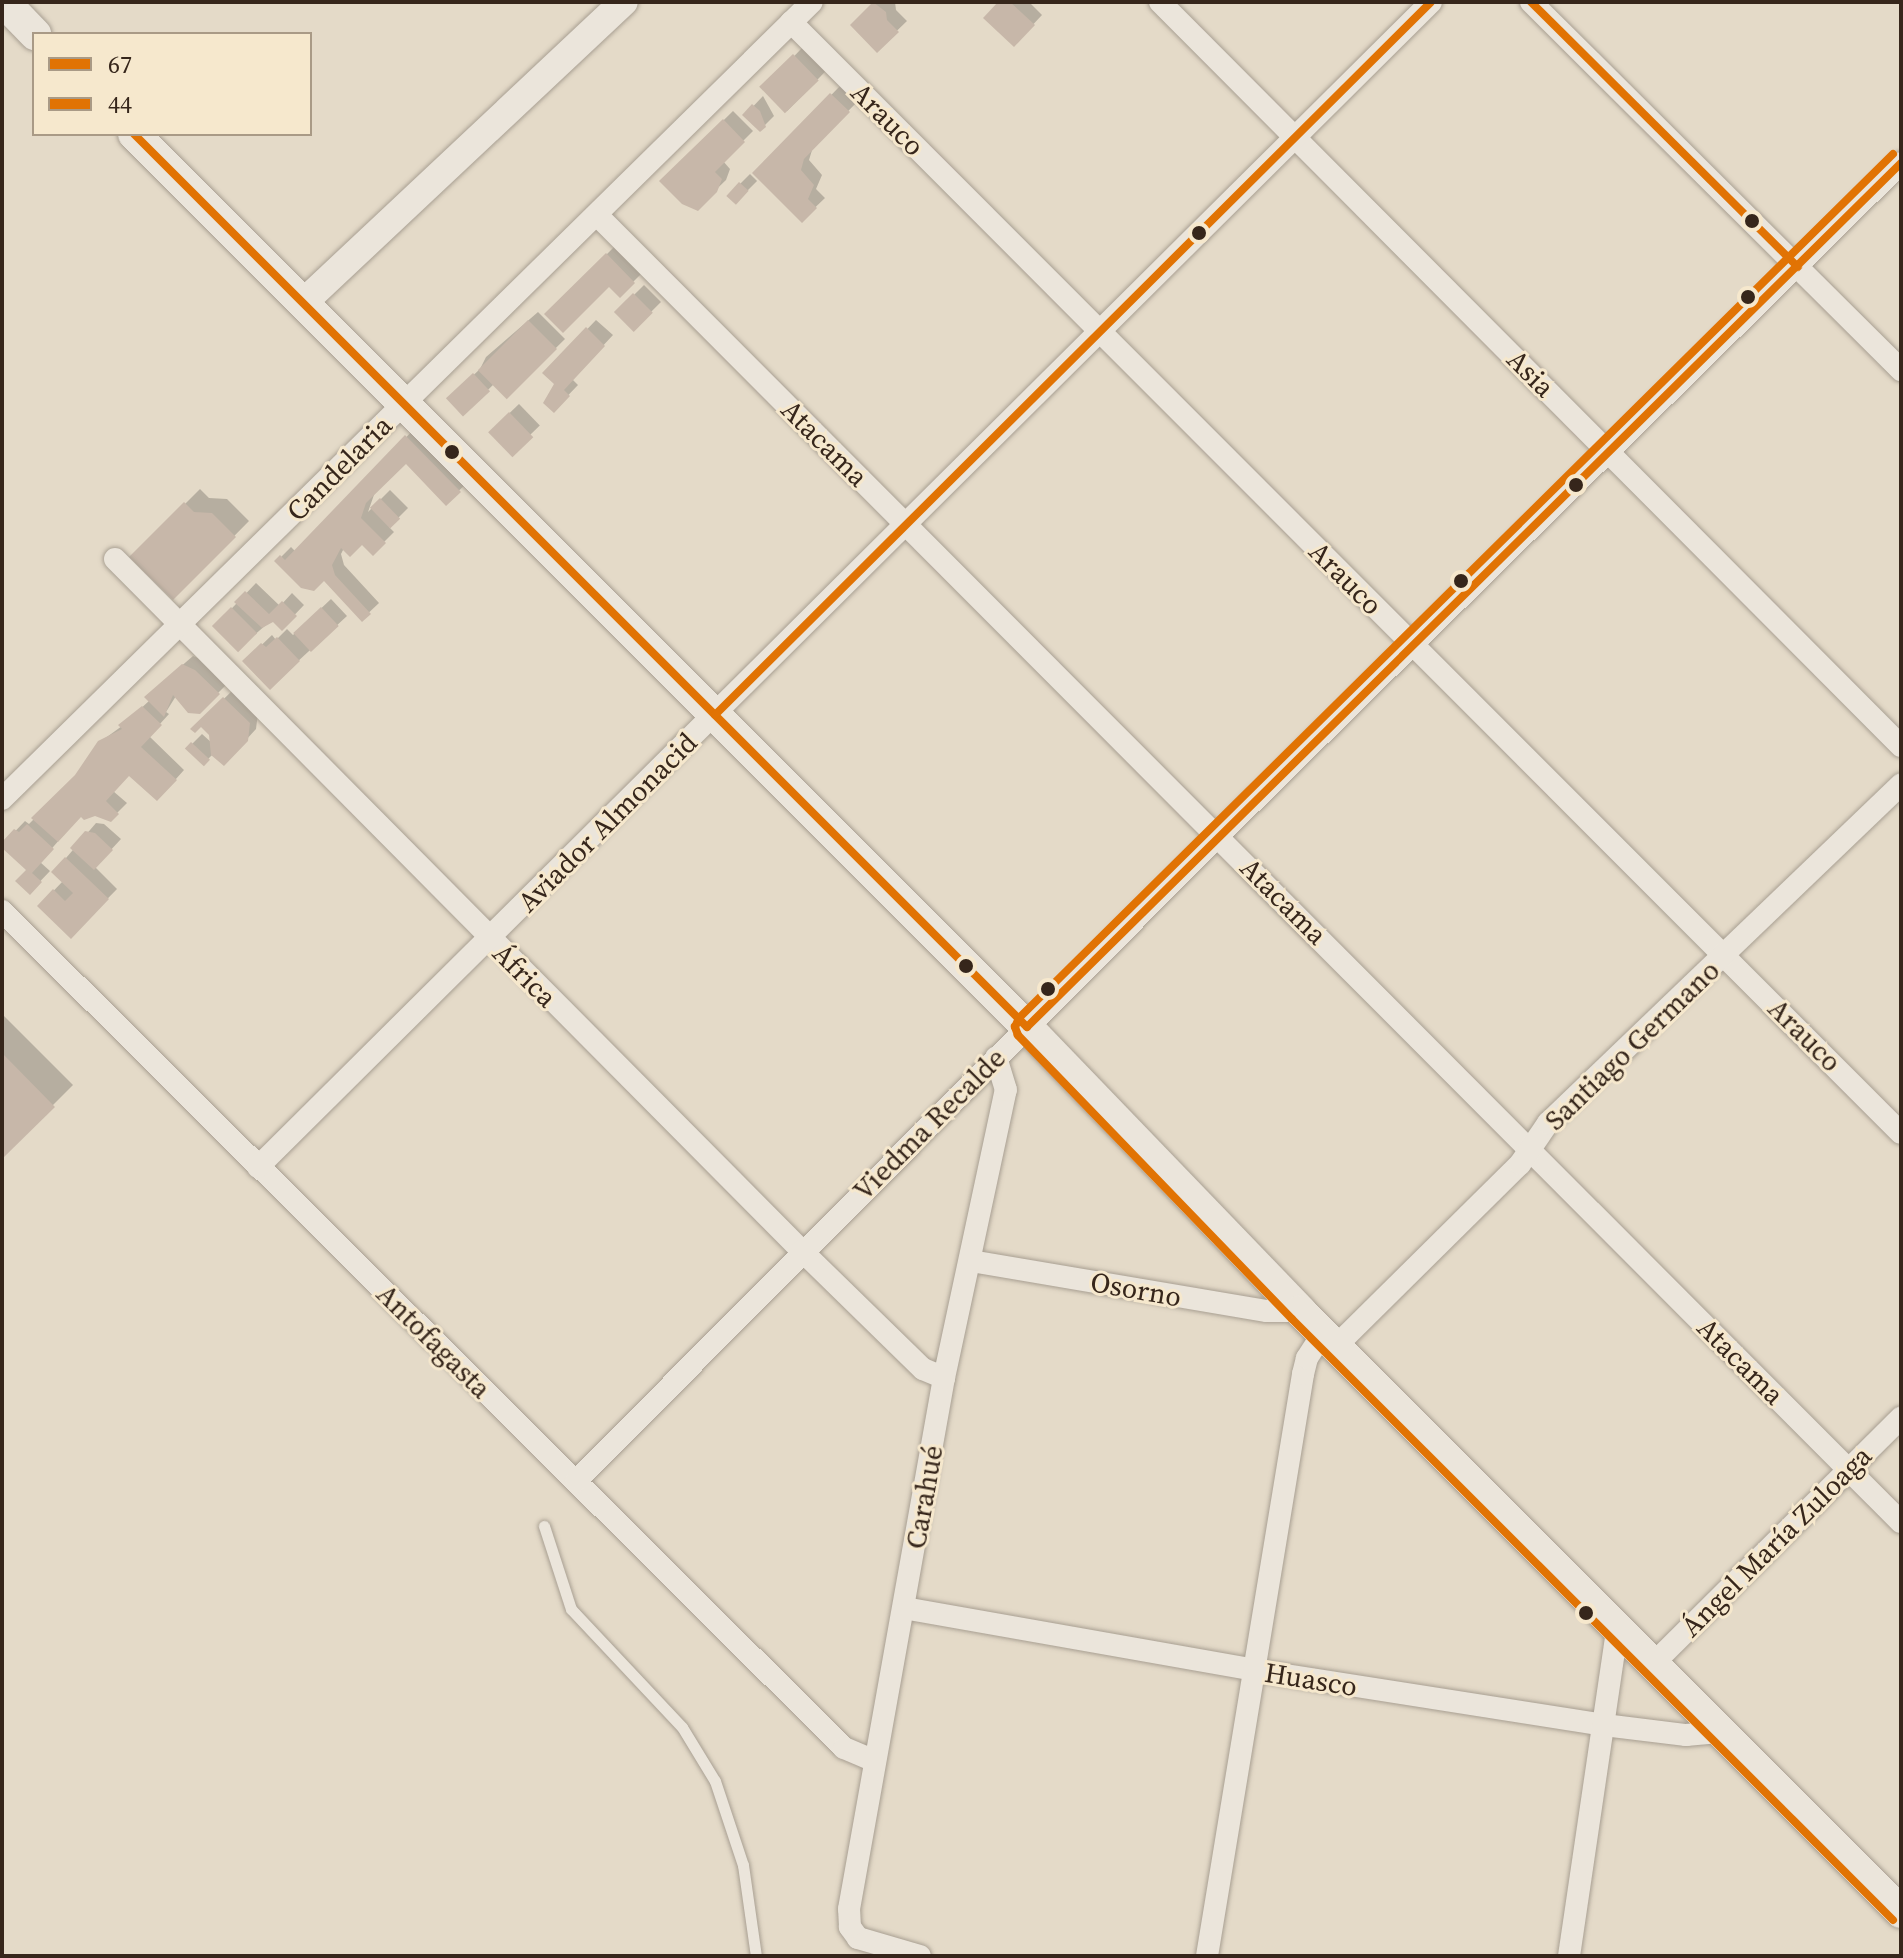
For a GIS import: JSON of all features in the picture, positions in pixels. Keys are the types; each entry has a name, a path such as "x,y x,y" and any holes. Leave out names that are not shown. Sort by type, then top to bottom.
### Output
{"main road":[{"path":"4,2 33,32"},
{"path":"136,136 1027,1027 1300,1311 1901,1912"}],"street":[{"path":"303,303 624,2"},
{"name":"Candelaria","path":"2,799 812,2"},
{"name":"Asia","path":"1160,2 1901,746"},
{"name":"Aviador Almonacid","path":"258,1167 1431,2"},
{"path":"1531,2 1901,370"},
{"name":"Arauco","path":"791,22 1901,1133"},
{"name":"Viedma Recalde","path":"576,1481 1219,835 1901,163"},
{"name":"Atacama","path":"597,215 1219,835 1901,1522"},
{"name":"África","path":"115,559 488,939 802,1251 923,1369 944,1378"},
{"name":"Santiago Germano","path":"1207,1956 1307,1358 1520,1164 1548,1123 1901,785"},
{"name":"Antofagasta","path":"2,911 844,1748 874,1761"},
{"name":"Carahué","path":"920,1956 858,1938 850,1927 849,1909 944,1378 1006,1090 996,1057"},
{"name":"Osorno","path":"971,1261 1267,1311 1300,1311"},
{"name":"Ángel María Zuloaga","path":"1652,1665 1901,1418"},
{"name":"Huasco","path":"904,1608 1254,1670 1604,1725 1686,1735 1719,1732"},
{"path":"1569,1956 1617,1630"}],"lane":[{"path":"544,1526 571,1609 682,1727 715,1781 743,1865 756,1956"}],"building":[{"path":"873,2 886,12 887,20 899,32 877,53 850,25"},
{"path":"998,2 1010,2 1035,25 1014,47 983,18"},
{"path":"793,54 819,81 785,113 759,87"},
{"path":"830,93 850,112 804,159 801,170 814,185 808,199 817,208 802,223 752,173"},
{"path":"752,104 760,111 766,127 760,132 742,115"},
{"path":"723,119 745,142 715,172 722,179 717,192 698,211 682,204 659,181"},
{"path":"739,182 749,191 736,205 726,196"},
{"path":"606,253 635,283 620,298 609,287 563,333 544,314"},
{"path":"633,293 653,313 634,332 614,312"},
{"path":"528,320 557,349 507,399 478,370"},
{"path":"586,327 605,346 564,390 570,396 554,413 543,403 554,384 542,373"},
{"path":"473,373 490,391 463,417 446,398"},
{"path":"509,412 533,437 512,457 488,432"},
{"path":"405,435 461,492 446,506 406,464 366,503 361,518 386,543 373,556 362,545 350,557 341,548 332,565 335,575 371,614 362,622 324,581 314,591 301,588 274,561 280,555 285,560"},
{"path":"380,498 400,519 390,529 370,508"},
{"path":"184,502 194,512 212,513 236,537 173,600 129,557"},
{"path":"245,591 269,614 282,601 297,616 282,631 273,622 262,628 234,602"},
{"path":"231,607 257,633 238,652 212,626"},
{"path":"321,607 339,626 311,652 293,633"},
{"path":"277,637 300,661 270,690 242,661 261,643 266,647"},
{"path":"182,664 195,670 220,694 200,714 188,713 173,695 164,717 144,697"},
{"path":"223,697 250,723 248,741 224,766 211,755 209,735 201,727 195,733 190,729"},
{"path":"142,706 162,725 141,747 177,780 157,801 129,776 106,801 119,814 111,822 95,816 84,820 81,817 58,842 31,818 75,775 98,741 122,729 118,725"},
{"path":"191,742 210,760 204,766 185,749"},
{"path":"27,824 54,849 32,873 42,882 30,895 15,881 26,870 2,848 2,842 14,829 19,832"},
{"path":"85,831 95,833 113,850 94,870 70,848"},
{"path":"65,857 109,899 71,939 37,906 53,889 65,901 73,893 51,872"},
{"path":"2,1053 55,1107 2,1159"}],"transit line":[{"name":"67","path":"715,715 1431,2"},
{"name":"67","path":"1531,2 1798,267"},
{"name":"67","path":"136,136 1027,1027"},
{"name":"44","path":"1893,154 1019,1018 1015,1027 1018,1035 1292,1319 1893,1920"},
{"name":"67","path":"1027,1027 1901,163"}]}
